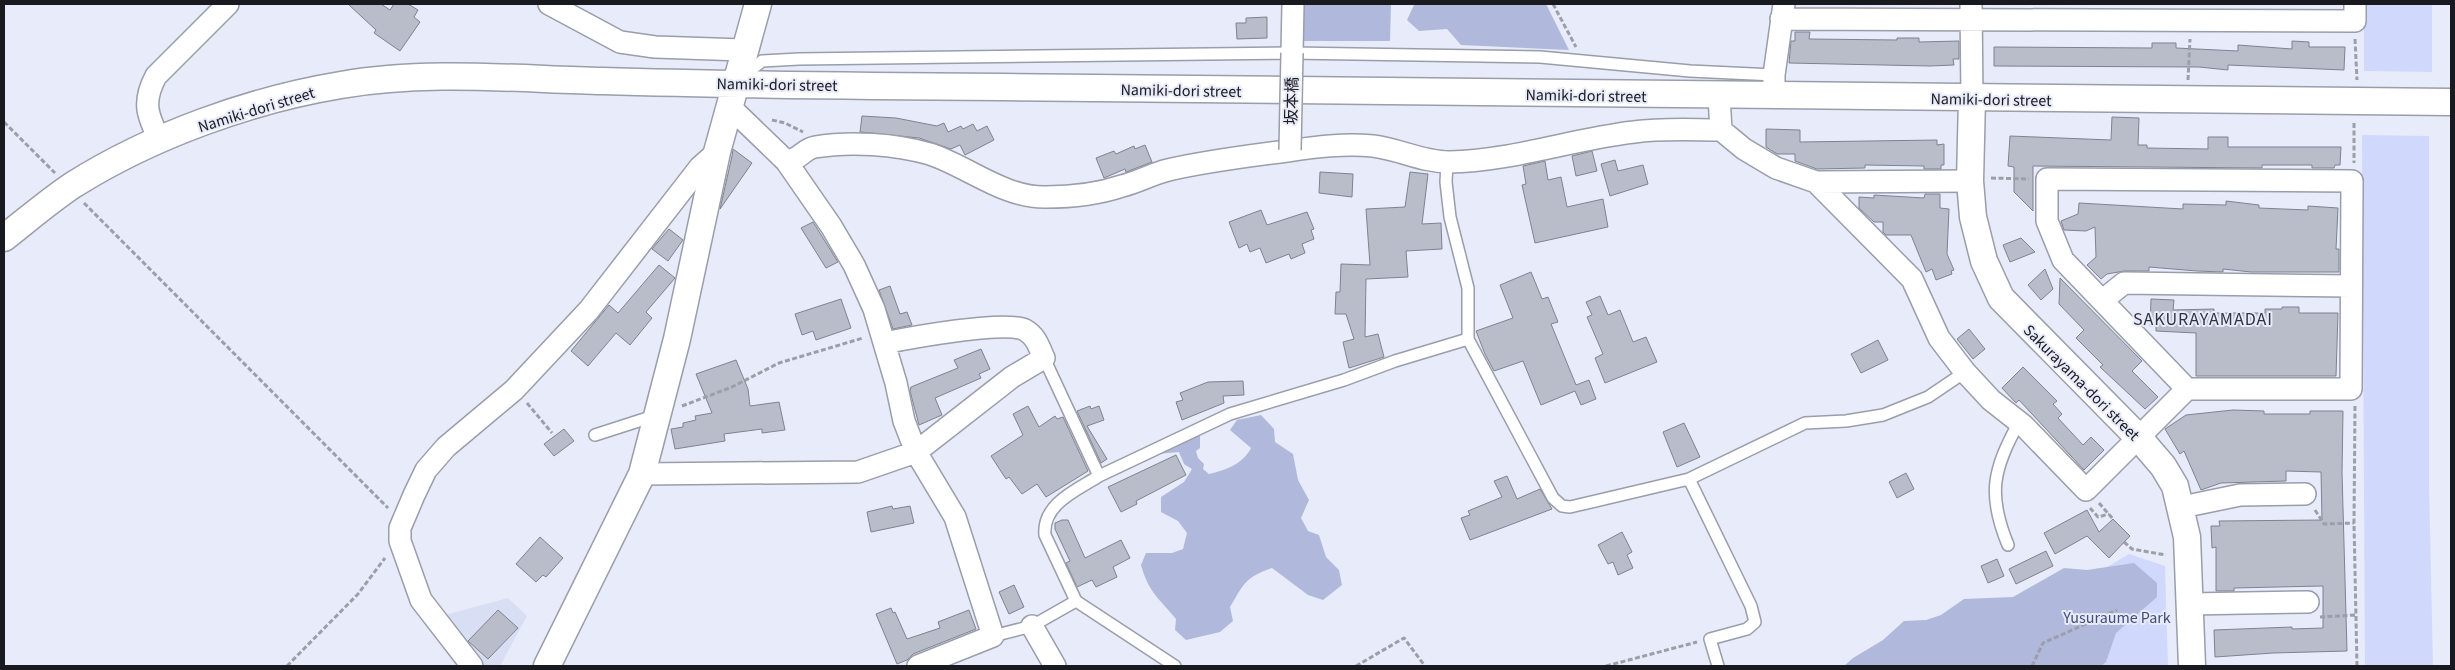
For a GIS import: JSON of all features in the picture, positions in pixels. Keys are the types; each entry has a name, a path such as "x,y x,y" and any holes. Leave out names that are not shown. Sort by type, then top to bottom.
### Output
{"street":[{"path":"160,141 151,123 146,101 149,90 156,76 228,4"},
{"path":"549,4 620,42 655,47 743,50"},
{"path":"548,666 642,474 658,415 716,152 743,50 758,4"},
{"name":"坂本橋","path":"1290,150 1293,4"},
{"path":"1774,86 1783,11 1972,11 2191,20 2355,12"},
{"path":"1972,11 1972,98"},
{"name":"Namiki-dori street","path":"4,238 69,188 110,164 160,141 219,118 292,94 350,83 407,78 504,76 600,81 732,95 1719,97 1774,86 1972,98 2451,102"},
{"path":"732,95 786,162 832,226 854,265 883,338 904,420 916,452 955,517 993,636 918,666"},
{"path":"1719,97 1721,130"},
{"name":"Sakurayama-dori street","path":"1972,98 1979,179 1973,217 1984,261 2001,298 2138,438 2163,466 2175,486 2182,508 2187,537 2192,666"},
{"path":"786,162 794,161 810,147 817,146 898,148 929,154 969,171 1006,190 1043,198 1082,195 1121,187 1165,171 1290,150 1342,145 1375,146 1415,157 1447,162 1488,159 1636,131 1721,130 1744,149 1776,168 1816,182 1979,179"},
{"path":"472,666 421,600 400,534 426,470 446,447 514,390 588,310 700,167 716,152"},
{"path":"1816,182 1912,279 1939,338 1965,372 1991,400 2019,422 2086,490 2187,389 2351,389 2352,181 2047,179 2046,221 2063,260 2187,389"},
{"path":"2103,300 2124,283 2351,286"},
{"path":"642,474 858,472 916,452 1012,377 1044,358 1037,342 1022,329 998,328 883,338"},
{"path":"2182,508 2240,495 2305,494"},
{"path":"2189,604 2308,602"},
{"path":"1032,626 1055,666"}],"lane":[{"path":"732,95 762,61 1292,53 1540,57 1690,71 1774,86"},
{"path":"1447,162 1446,182 1450,217 1468,288 1468,339 1553,498 1562,506 1570,507 1690,479 1805,423 1846,421 1883,415 1928,397 1965,372"},
{"path":"1175,666 1076,601 1045,535 1044,526 1055,506 1066,496 1099,476 1230,414 1344,380 1395,361 1468,339"},
{"path":"1044,358 1099,476"},
{"path":"595,435 658,415"},
{"path":"2008,545 1998,522 1994,498 1996,474 2005,447 2019,422"},
{"path":"1690,479 1751,606 1756,622 1747,629 1710,639 1718,666"},
{"path":"993,636 1032,626 1076,601"}],"path":[{"path":"1553,4 1585,61"},
{"path":"2355,12 2357,82"},
{"path":"2188,81 2191,20"},
{"path":"770,120 785,123 807,134 817,146"},
{"path":"4,122 386,504 400,534 358,594 287,666"},
{"path":"2352,181 2354,122"},
{"path":"1979,179 2047,179"},
{"path":"704,398 732,387 779,363 883,338"},
{"path":"2351,389 2355,401 2354,523 2357,666"},
{"path":"529,406 552,433"},
{"path":"2305,494 2324,524 2354,523"},
{"path":"2106,511 2113,519"},
{"path":"2124,542 2132,549 2171,556"},
{"path":"2308,602 2317,617 2356,615"},
{"path":"2032,666 2043,643 2117,610"},
{"path":"1356,666 1404,638 1425,666"},
{"path":"1606,666 1710,639"}],"shaded area":[{"path":"508,598 527,616 500,666 484,666 445,615"}],"green space":[{"path":"1304,4 1391,4 1390,41 1302,41"},
{"path":"1412,4 1546,4 1569,50 1461,45 1447,29 1419,31 1407,20 1414,5"},
{"path":"2364,4 2432,4 2432,72 2364,71"},
{"path":"2362,135 2429,136 2429,485 2433,666 2365,666"},
{"path":"1261,415 1274,429 1275,442 1293,454 1298,480 1309,500 1301,518 1308,531 1319,535 1326,557 1339,570 1342,585 1323,600 1308,595 1272,568 1256,575 1246,583 1230,607 1233,621 1220,632 1186,640 1175,630 1176,619 1151,589 1141,565 1146,553 1172,553 1183,549 1187,533 1178,521 1161,512 1161,497 1184,482 1192,469 1184,464 1179,452 1157,454 1200,431 1200,448 1196,451 1198,458 1204,464 1203,469 1209,474 1222,471 1239,462 1248,454 1251,448 1230,430 1237,420"},
{"name":"Yusuraume Park","path":"2129,554 2165,566 2168,666 2005,666 2085,580"},
{"path":"2134,563 2157,583 2157,597 2116,633 2106,662 2101,666 1844,666 1853,658 1883,640 1904,621 1926,620 1941,615 1964,599 2013,597 2064,568 2087,570"}],"building":[{"path":"348,4 381,4 390,10 394,4 408,4 418,10 414,17 420,22 400,51 374,33 376,30"},
{"path":"1267,17 1267,38 1237,39 1236,23 1246,23 1246,18"},
{"path":"1795,32 1810,32 1809,39 1897,40 1897,38 1919,38 1919,42 1959,41 1959,59 1953,59 1954,65 1930,66 1789,63 1791,41 1795,41"},
{"path":"2292,41 2309,42 2309,47 2345,47 2344,70 2228,65 2228,70 2199,67 1994,66 1994,47 2152,48 2152,43 2176,43 2176,48 2238,51 2238,45 2292,49"},
{"path":"862,116 896,118 937,126 944,123 948,132 961,126 963,129 973,124 977,131 987,126 994,140 965,155 960,145 951,149 919,138 860,132"},
{"path":"2112,117 2139,118 2138,145 2147,145 2147,148 2208,149 2208,137 2228,137 2228,147 2341,147 2340,165 2335,165 2334,168 2312,168 2312,165 2262,165 2262,168 2033,166 2033,211 2014,192 2014,167 2008,166 2010,136 2111,140"},
{"path":"1766,129 1800,130 1800,142 1937,140 1937,145 1944,144 1944,165 1941,165 1941,169 1924,169 1924,166 1865,165 1865,168 1817,169 1795,161 1795,154 1777,154 1766,147"},
{"path":"1145,145 1152,162 1126,172 1125,169 1104,178 1096,158 1114,151 1116,154 1134,146 1135,149"},
{"path":"733,149 752,163 720,209 732,156"},
{"path":"1592,151 1597,171 1576,176 1572,156"},
{"path":"1615,160 1618,171 1643,165 1648,184 1610,196 1601,164"},
{"path":"1545,161 1548,180 1561,177 1567,207 1603,199 1608,227 1535,243 1522,185 1526,184 1523,166"},
{"path":"1320,172 1353,174 1352,197 1319,193"},
{"path":"1410,172 1428,174 1422,224 1441,223 1442,249 1406,251 1408,277 1366,279 1365,337 1378,334 1384,357 1349,368 1343,342 1354,339 1346,314 1335,314 1336,292 1340,292 1341,264 1370,265 1366,209 1405,207"},
{"path":"1925,194 1940,194 1940,208 1949,209 1947,254 1954,270 1951,271 1952,274 1936,280 1932,269 1926,272 1911,235 1886,235 1883,232 1883,222 1874,222 1859,208 1859,197 1874,198 1874,195 1924,198"},
{"path":"2226,201 2259,205 2259,208 2308,210 2308,206 2338,208 2336,249 2339,249 2339,272 2251,272 2223,269 2223,272 2149,267 2149,271 2124,271 2107,274 2101,279 2087,265 2096,257 2095,227 2086,231 2064,230 2061,221 2078,214 2079,203 2183,209 2183,204 2226,205"},
{"path":"1261,210 1267,225 1307,212 1314,229 1311,230 1314,239 1302,244 1305,253 1291,259 1289,254 1266,263 1260,248 1250,252 1247,244 1239,248 1229,222"},
{"path":"813,222 838,262 826,268 801,228"},
{"path":"669,229 683,240 668,261 652,249"},
{"path":"2021,238 2035,252 2010,262 2003,245"},
{"path":"659,265 675,278 646,312 652,318 630,345 616,333 588,366 571,351 609,305 618,313"},
{"path":"2045,269 2053,289 2041,300 2028,285"},
{"path":"1531,272 1542,299 1548,297 1558,322 1551,324 1576,385 1589,380 1596,399 1581,405 1575,391 1541,405 1523,361 1494,371 1485,354 1476,331 1513,318 1500,285"},
{"path":"2060,278 2142,361 2132,371 2158,397 2145,409 2100,367 2103,365 2076,338 2084,330 2059,304"},
{"path":"890,286 900,314 907,312 912,325 893,329 879,290"},
{"path":"1600,296 1608,315 1620,310 1633,342 1646,337 1657,362 1605,383 1595,358 1603,354 1587,317 1592,315 1586,302"},
{"path":"841,299 851,328 816,340 813,331 802,335 795,314"},
{"path":"2151,299 2174,300 2173,310 2214,309 2214,313 2265,313 2265,309 2299,307 2299,313 2338,313 2336,376 2196,376 2196,333 2156,331 2156,326 2150,326"},
{"path":"1969,329 1985,349 1973,359 1957,339"},
{"path":"1878,340 1888,360 1861,373 1851,354"},
{"path":"981,349 990,369 979,374 981,378 935,398 942,415 919,425 910,391 911,387 958,368 954,360"},
{"path":"736,360 748,389 750,406 779,402 785,430 762,433 762,429 724,434 725,441 675,449 671,429 683,427 683,423 696,420 695,416 712,413 696,374"},
{"path":"2023,367 2057,401 2053,404 2062,414 2058,418 2083,445 2091,437 2104,450 2084,470 2019,400 2016,403 2002,388"},
{"path":"1243,381 1244,395 1223,396 1224,403 1182,420 1176,402 1183,400 1180,393 1208,382"},
{"path":"1028,406 1039,427 1055,416 1057,419 1063,417 1088,471 1046,497 1037,484 1022,494 1009,477 1006,479 991,456 1023,435 1013,414"},
{"path":"1090,406 1091,409 1099,406 1104,420 1087,426 1107,459 1101,463 1077,411"},
{"path":"2233,410 2264,411 2264,414 2310,414 2310,411 2343,411 2342,472 2347,651 2215,657 2214,630 2292,627 2292,629 2323,628 2323,586 2234,588 2234,591 2216,591 2216,547 2212,548 2211,526 2220,526 2219,521 2322,520 2321,472 2286,471 2286,481 2221,483 2201,490 2184,451 2180,454 2165,429 2186,415"},
{"path":"1684,423 1700,457 1677,467 1663,432"},
{"path":"564,429 574,441 554,456 544,444"},
{"path":"1176,455 1186,475 1136,501 1137,504 1121,512 1108,487"},
{"path":"1906,473 1914,489 1897,498 1889,482"},
{"path":"1507,476 1517,499 1540,489 1552,509 1470,540 1461,518 1470,515 1468,511 1502,497 1494,481"},
{"path":"892,506 893,509 910,506 914,523 871,532 867,512"},
{"path":"2087,510 2099,532 2113,519 2130,536 2109,558 2087,536 2055,554 2044,533"},
{"path":"1068,520 1085,558 1121,540 1130,558 1113,567 1117,577 1096,587 1092,580 1077,587 1066,563 1070,561 1055,529 1055,523"},
{"path":"1622,532 1632,552 1627,555 1633,568 1618,575 1613,562 1608,564 1598,545"},
{"path":"540,537 563,558 546,577 543,575 536,582 516,564"},
{"path":"2046,551 2053,566 2016,584 2009,569"},
{"path":"1997,559 2004,576 1988,583 1981,566"},
{"path":"1014,585 1024,607 1009,614 999,592"},
{"path":"891,608 893,613 895,612 907,639 940,628 938,622 969,610 976,629 913,654 907,660 897,664 876,614"},
{"path":"498,610 518,628 488,659 468,641"}],"district":[{"name":"SAKURAYAMADAI","path":"2203,319"}]}
